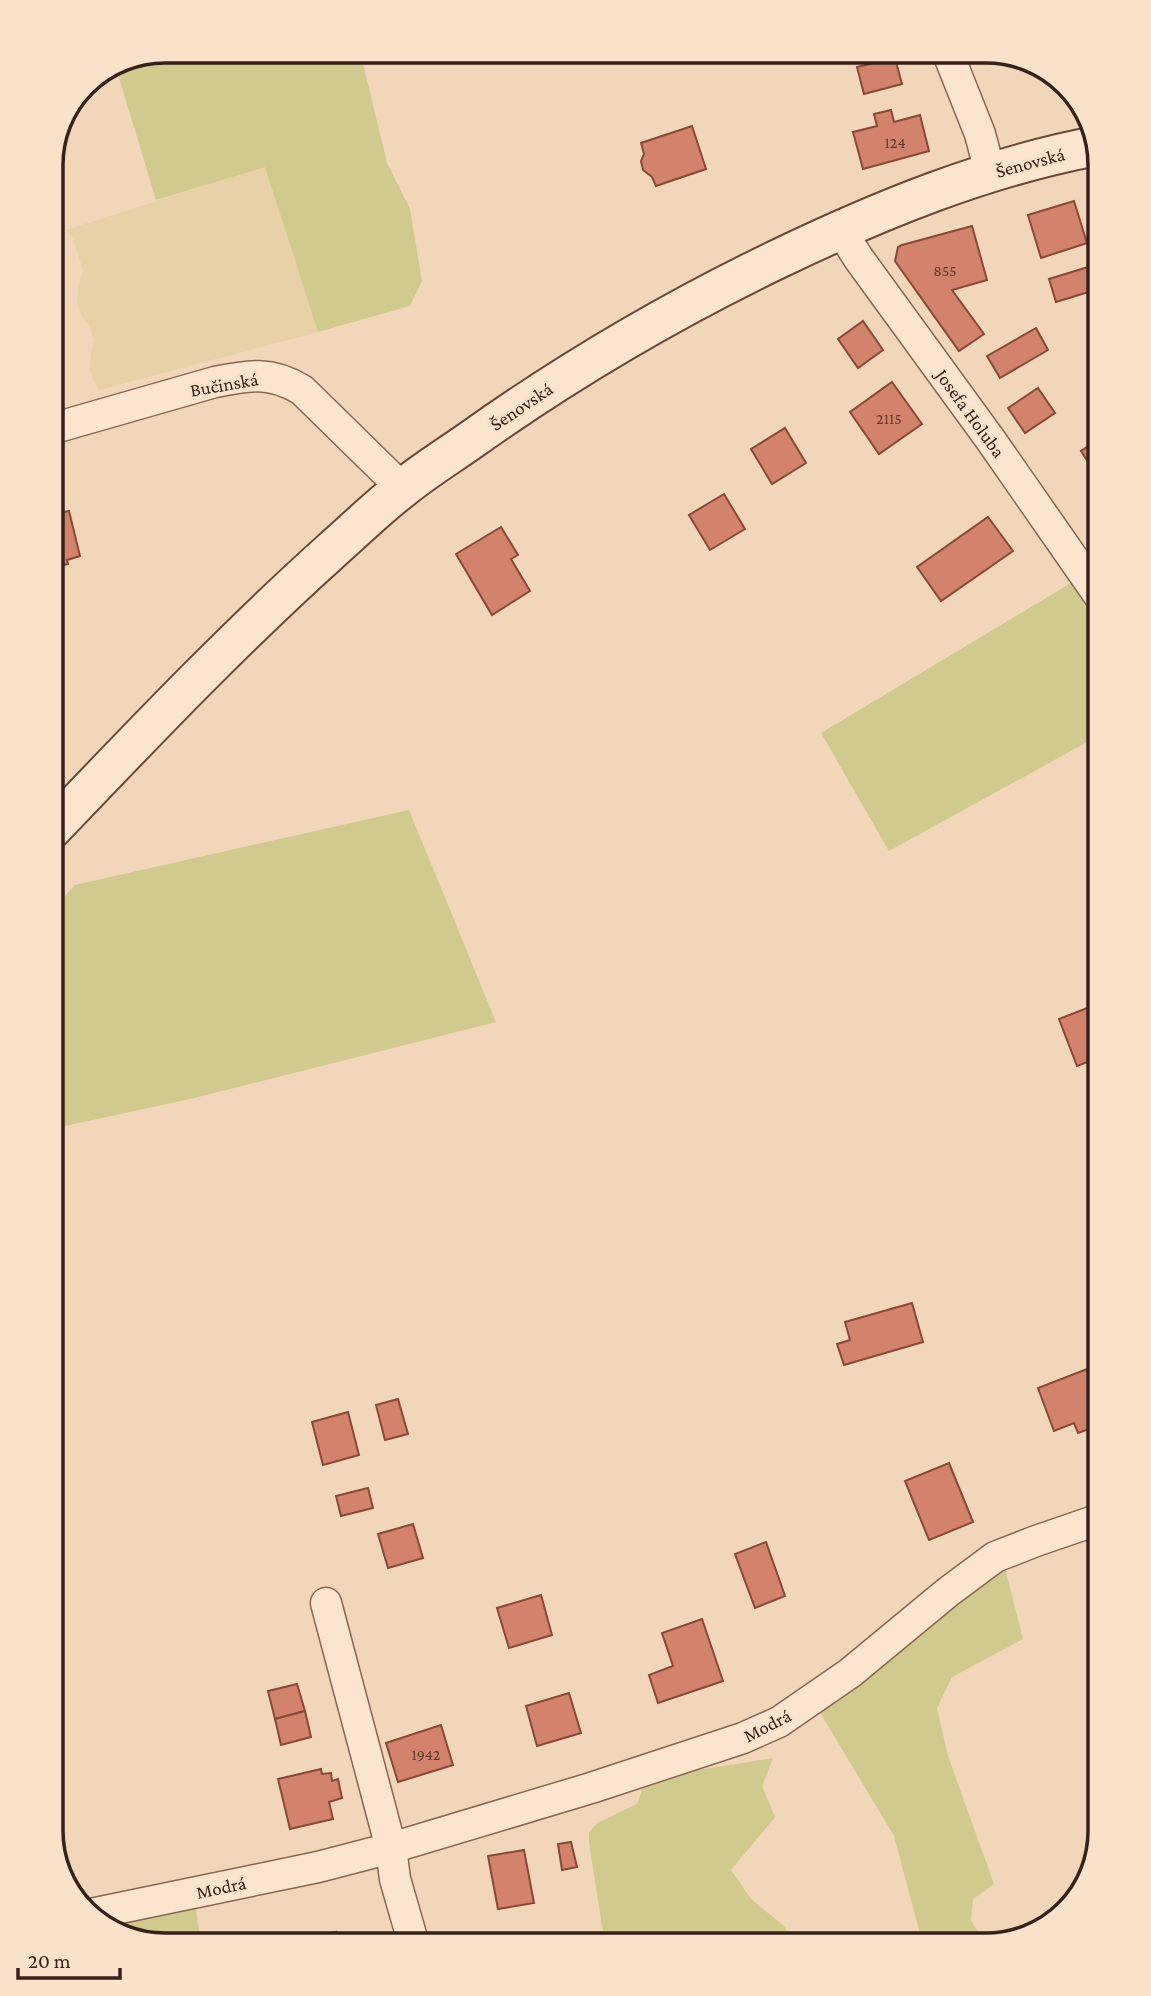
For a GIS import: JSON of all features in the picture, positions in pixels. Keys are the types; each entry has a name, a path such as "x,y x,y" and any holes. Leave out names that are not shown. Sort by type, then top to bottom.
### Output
{"main road":[{"name":"Šenovská","path":"63,817 281,596 402,488 570,372 636,332 729,282 840,229 990,172 1086,148"}],"street":[{"path":"952,63 980,134 990,172"},
{"name":"Josefa Holuba","path":"840,229 1088,580"},
{"name":"Bučinská","path":"63,426 215,382 270,376 302,390 402,488"},
{"name":"Modrá","path":"103,1912 318,1867 391,1848 591,1788 743,1738 779,1722 850,1673 995,1557 1088,1523"},
{"path":"326,1603 391,1848 395,1879 411,1933"}],"shaded area":[{"path":"166,63 363,63 387,163 410,209 422,281 410,306 318,332 265,167 156,200 118,75 133,68"},
{"path":"265,166 318,332 99,390 90,369 94,340 77,303 83,270 73,238 66,230"},
{"path":"1071,583 1088,611 1088,742 889,851 821,733"},
{"path":"409,810 496,1022 190,1099 63,1126 63,898 75,885"},
{"path":"1004,1564 1023,1639 952,1677 937,1708 948,1756 994,1884 973,1899 971,1920 978,1933 920,1933 894,1836 819,1711"},
{"path":"773,1758 762,1786 775,1817 731,1870 751,1899 784,1926 788,1933 603,1933 589,1832 597,1823 637,1804 646,1778"},
{"path":"196,1909 199,1933 159,1933 133,1928 120,1922"}],"building":[{"path":"874,63 896,63 902,84 864,94 857,67"},
{"path":"891,110 894,122 920,115 929,151 863,169 853,132 877,126 874,114"},
{"path":"692,126 706,169 656,186 652,177 643,170 641,161 644,154 641,143"},
{"path":"1074,201 1087,243 1041,258 1028,215"},
{"path":"972,226 987,280 952,290 984,334 959,351 895,261 898,247 902,245"},
{"path":"1088,267 1088,292 1056,302 1049,279"},
{"path":"863,321 883,350 858,368 838,339"},
{"path":"1036,328 1048,350 1000,378 987,356"},
{"path":"892,382 922,424 879,454 850,412"},
{"path":"1038,388 1055,413 1025,433 1008,408"},
{"path":"785,428 806,463 772,484 751,449"},
{"path":"1088,446 1088,462 1081,451"},
{"path":"724,494 745,529 710,550 689,515"},
{"path":"69,511 80,556 67,560 68,564 63,565 63,512"},
{"path":"988,517 1013,551 941,601 917,567"},
{"path":"501,527 518,555 511,559 530,591 492,615 456,554"},
{"path":"1088,1008 1088,1062 1077,1066 1059,1019"},
{"path":"912,1303 923,1342 844,1365 837,1344 850,1340 845,1322"},
{"path":"1088,1369 1088,1429 1078,1433 1074,1423 1054,1431 1038,1388"},
{"path":"398,1399 408,1434 385,1440 376,1405"},
{"path":"348,1412 359,1455 323,1465 312,1422"},
{"path":"949,1463 973,1522 929,1540 905,1481"},
{"path":"368,1488 373,1508 341,1516 336,1496"},
{"path":"413,1524 423,1558 388,1568 378,1534"},
{"path":"766,1542 785,1596 755,1608 735,1554"},
{"path":"541,1595 552,1635 509,1648 497,1608"},
{"path":"702,1619 723,1681 658,1703 649,1675 673,1666 662,1633"},
{"path":"297,1684 305,1711 275,1719 268,1691"},
{"path":"569,1693 581,1733 537,1746 526,1706"},
{"path":"305,1711 311,1737 281,1745 275,1719"},
{"path":"441,1725 453,1765 398,1782 386,1743"},
{"path":"321,1769 322,1774 331,1773 332,1781 338,1779 342,1798 329,1802 333,1819 290,1829 278,1779"},
{"path":"571,1842 577,1867 562,1870 558,1844"},
{"path":"524,1850 534,1903 498,1909 488,1856"}]}
